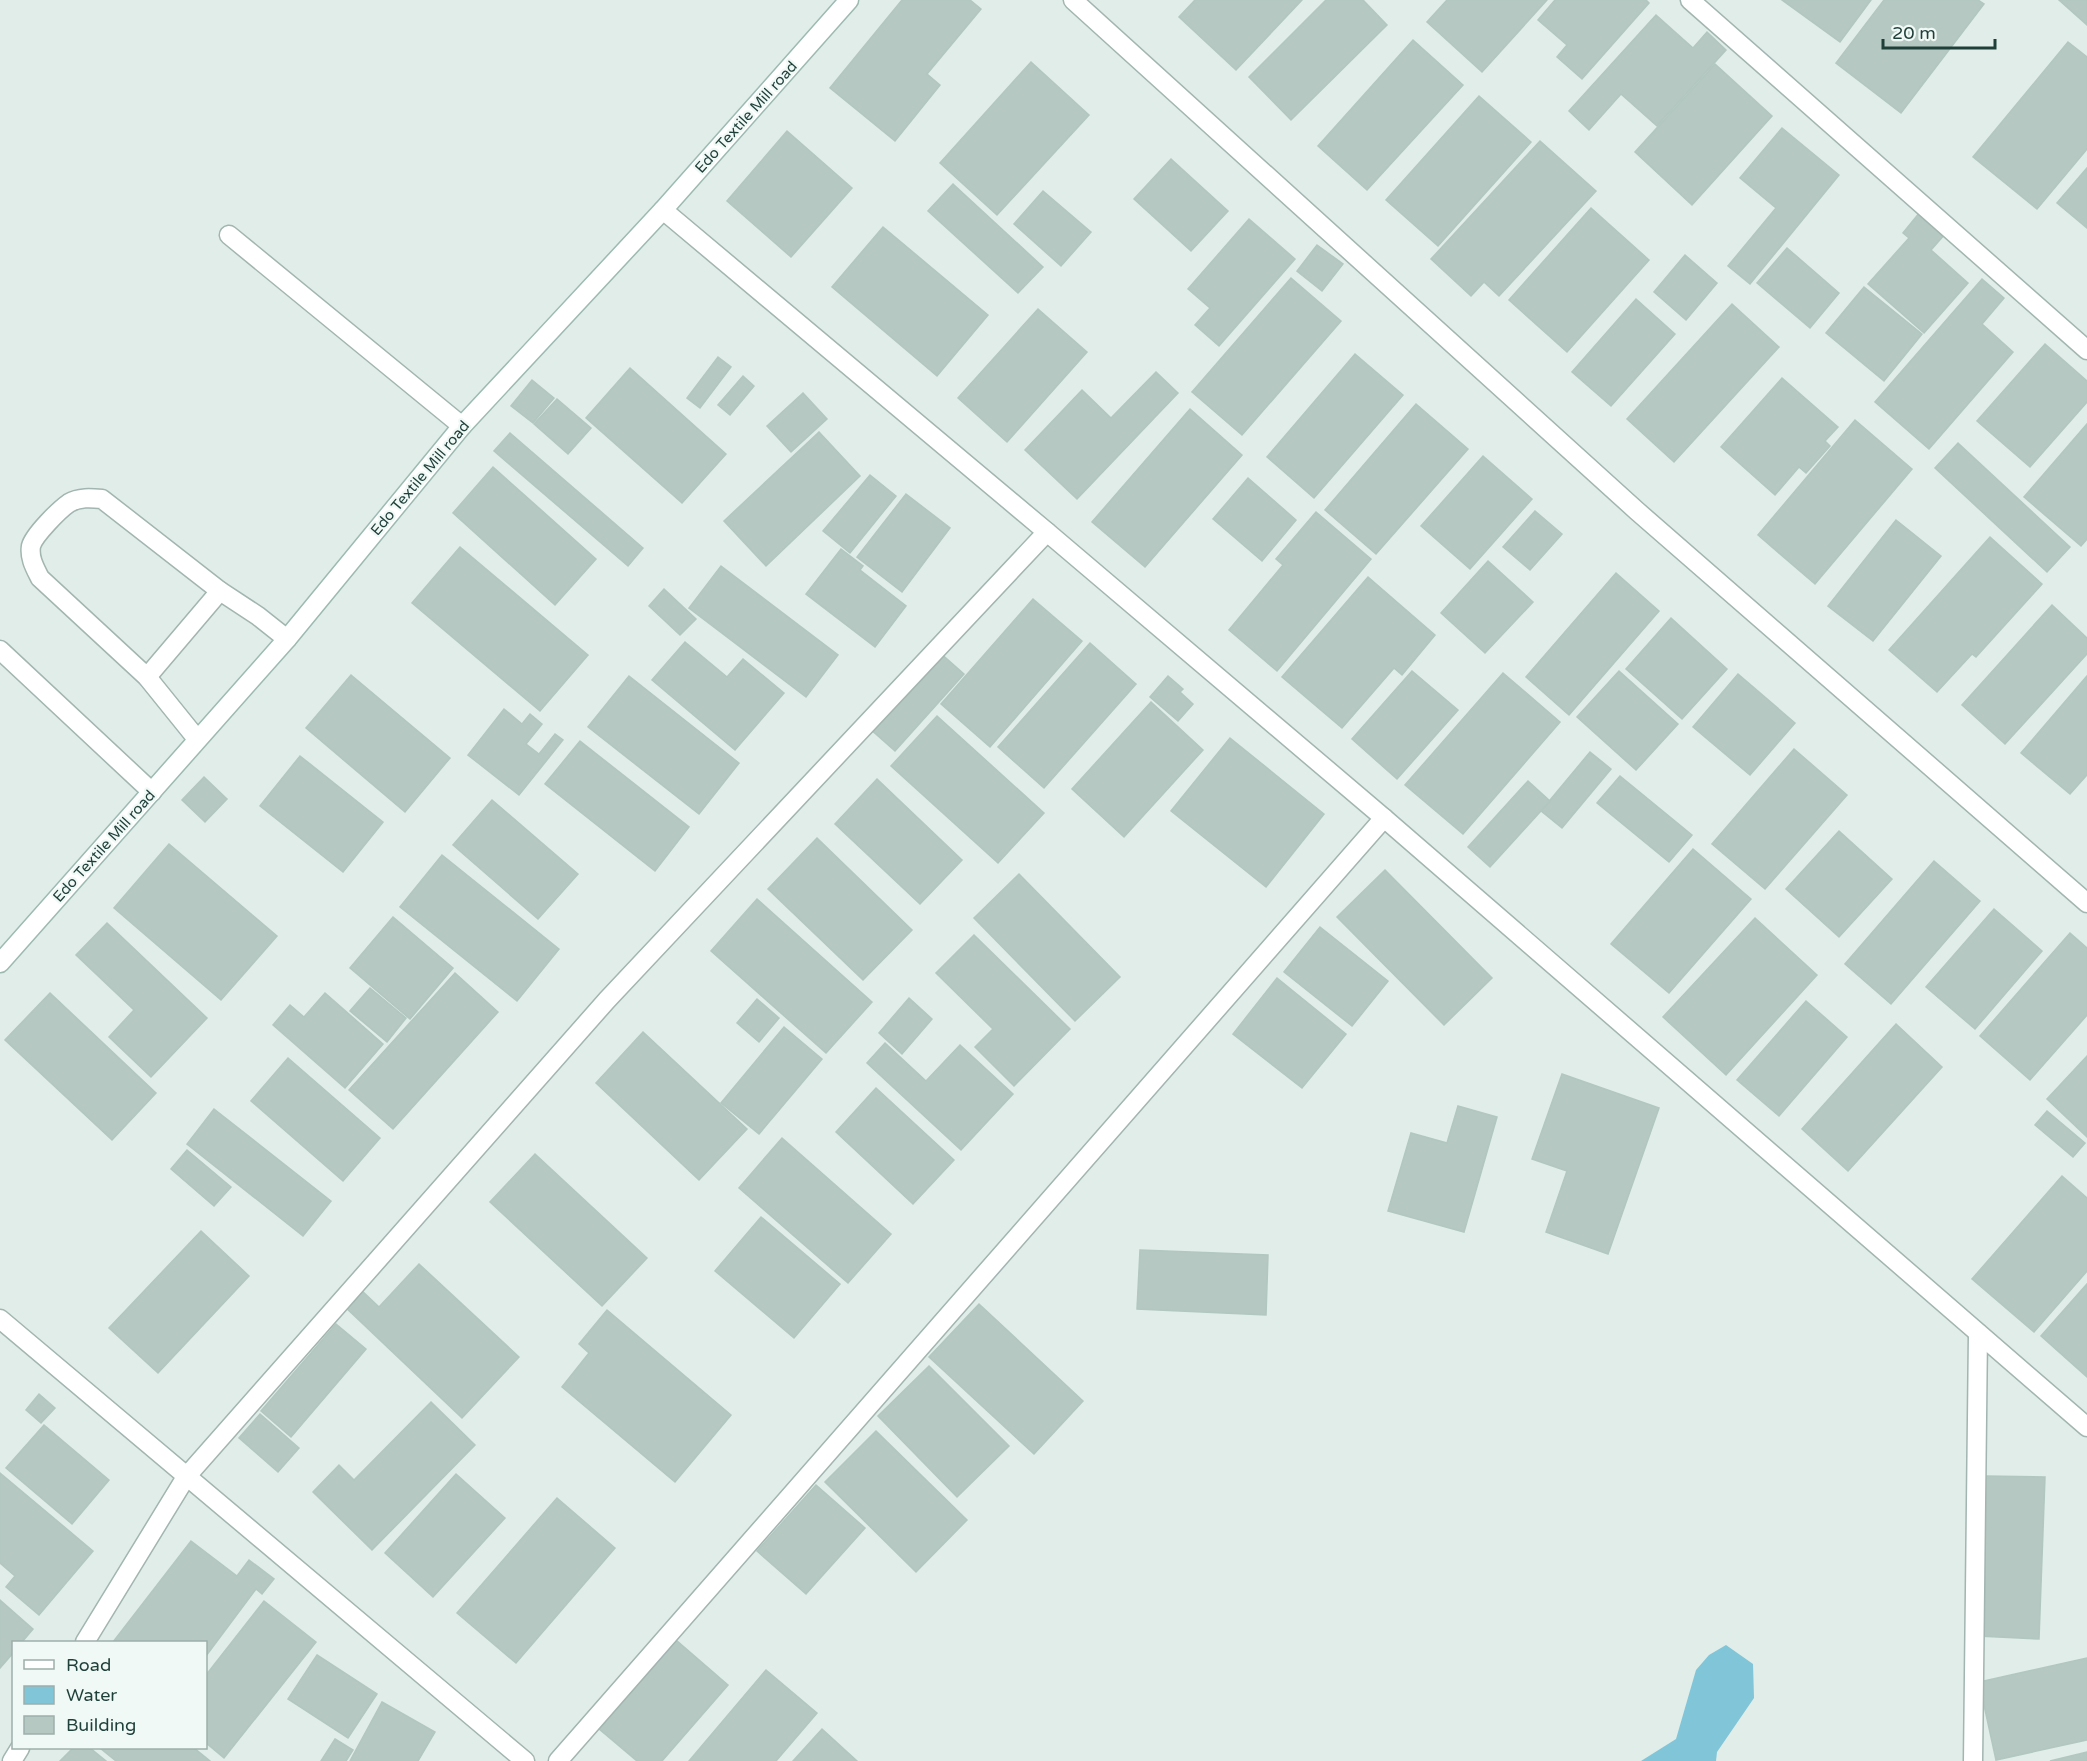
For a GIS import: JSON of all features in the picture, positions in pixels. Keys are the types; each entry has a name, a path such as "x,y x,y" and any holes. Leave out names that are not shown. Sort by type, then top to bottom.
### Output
{"street":[{"name":"Edo Textile Mill road","path":"0,963 287,639 462,426 663,210 849,0"},
{"path":"1073,0 1637,512 2087,903"},
{"path":"1690,0 2087,350"},
{"path":"663,210 1384,818 2087,1427"},
{"path":"229,235 462,426"},
{"path":"197,739 147,677 40,578 31,561 31,547 37,534 69,503 80,499 102,499 220,591 258,616 287,639"},
{"path":"86,1641 186,1477 607,1000 1047,532"},
{"path":"147,677 220,591"},
{"path":"0,650 152,792"},
{"path":"558,1761 1384,818"},
{"path":"0,1319 525,1761"},
{"path":"1973,1761 1978,1333"}],"water":[{"path":"1726,1645 1753,1664 1754,1698 1717,1752 1716,1761 1641,1761 1676,1739 1696,1670 1709,1655"}],"building":[{"path":"902,0 970,0 981,9 927,74 940,85 895,141 830,88"},
{"path":"1195,0 1302,0 1236,70 1179,17"},
{"path":"1326,0 1363,0 1387,25 1291,120 1249,77"},
{"path":"1447,0 1547,0 1482,72 1427,22"},
{"path":"1555,0 1646,0 1649,3 1582,79 1557,57 1567,45 1538,20"},
{"path":"1782,0 1871,0 1840,42"},
{"path":"1884,0 1978,0 1984,4 1901,113 1836,63"},
{"path":"2059,0 2087,0 2087,25"},
{"path":"1656,15 1693,48 1707,32 1726,50 1657,126 1621,94 1589,130 1569,111"},
{"path":"1413,40 1463,85 1367,190 1318,146"},
{"path":"2068,42 2087,57 2087,149 2037,209 1973,157"},
{"path":"1031,62 1089,115 997,215 940,163"},
{"path":"1715,64 1772,116 1692,205 1635,152"},
{"path":"1479,96 1531,142 1438,246 1386,200"},
{"path":"1782,128 1839,175 1750,284 1728,266 1776,208 1740,178"},
{"path":"787,131 852,188 791,257 727,201"},
{"path":"1540,141 1596,191 1499,296 1484,282 1471,296 1431,259"},
{"path":"1171,159 1228,211 1191,251 1134,199"},
{"path":"2087,168 2087,228 2057,203"},
{"path":"953,184 1043,267 1018,293 928,211"},
{"path":"1043,191 1091,232 1061,266 1014,224"},
{"path":"1591,208 1649,260 1567,352 1509,300"},
{"path":"1920,212 1945,234 1931,250 1968,283 1924,333 1868,284 1909,238 1903,233"},
{"path":"1249,219 1295,259 1219,346 1195,325 1210,308 1188,289"},
{"path":"883,227 988,315 937,376 832,287"},
{"path":"1317,245 1343,264 1322,291 1297,271"},
{"path":"1787,248 1839,293 1810,328 1757,283"},
{"path":"1685,255 1717,283 1686,320 1654,292"},
{"path":"1291,278 1341,321 1242,435 1192,392"},
{"path":"1982,279 2004,298 1982,324 2013,352 1929,449 1875,402"},
{"path":"1864,287 1922,334 1884,381 1826,333"},
{"path":"1636,299 1675,334 1611,406 1572,372"},
{"path":"1732,304 1779,347 1674,462 1627,419"},
{"path":"1038,309 1087,352 1007,442 958,398"},
{"path":"2045,344 2087,381 2087,402 2030,467 1977,421"},
{"path":"1355,354 1403,395 1314,498 1267,457"},
{"path":"718,357 731,367 700,408 687,398"},
{"path":"630,368 726,454 682,503 586,418"},
{"path":"1156,372 1178,393 1077,499 1025,450 1082,390 1111,418"},
{"path":"743,376 754,386 730,415 718,405"},
{"path":"1782,378 1838,427 1825,441 1830,446 1806,473 1799,467 1775,495 1721,447"},
{"path":"532,380 554,398 533,423 511,406"},
{"path":"803,393 827,419 791,452 767,426"},
{"path":"557,399 591,428 568,454 534,424"},
{"path":"1416,404 1468,449 1376,554 1325,510"},
{"path":"1190,409 1242,455 1145,567 1092,522"},
{"path":"1855,420 1912,469 1815,584 1758,535"},
{"path":"2087,424 2087,539 2081,546 2024,497"},
{"path":"819,432 860,476 766,566 724,521"},
{"path":"510,433 643,548 628,566 494,451"},
{"path":"1958,443 2070,547 2047,572 1935,468"},
{"path":"1483,456 1532,499 1470,569 1421,526"},
{"path":"493,467 596,559 555,605 453,513"},
{"path":"870,475 896,496 850,553 823,531"},
{"path":"1248,478 1296,520 1262,561 1213,519"},
{"path":"906,494 950,528 902,592 857,557"},
{"path":"1535,511 1562,534 1530,570 1503,547"},
{"path":"1316,512 1371,559 1277,671 1229,630 1283,565 1276,559"},
{"path":"1896,520 1941,556 1873,641 1828,606"},
{"path":"1990,537 2042,584 1976,657 1972,654 1937,692 1889,650"},
{"path":"460,547 588,655 540,711 412,603"},
{"path":"841,549 863,566 860,570 906,606 875,647 806,594"},
{"path":"1488,561 1533,602 1485,653 1441,613"},
{"path":"721,566 838,655 806,697 689,608"},
{"path":"1616,573 1659,611 1569,715 1526,677"},
{"path":"1368,577 1435,635 1402,675 1394,668 1342,728 1282,677"},
{"path":"664,589 696,619 680,635 649,606"},
{"path":"1033,599 1082,641 990,747 941,704"},
{"path":"2052,605 2087,638 2087,654 2005,744 1962,705"},
{"path":"1671,618 1727,669 1682,719 1626,669"},
{"path":"685,642 727,677 743,659 784,693 735,750 652,680"},
{"path":"1090,643 1136,684 1044,788 998,747"},
{"path":"938,651 964,674 895,751 869,728"},
{"path":"1412,671 1458,710 1397,779 1352,739"},
{"path":"1619,671 1678,724 1636,770 1577,717"},
{"path":"1503,673 1560,722 1463,834 1405,785"},
{"path":"1738,674 1795,723 1750,775 1693,727"},
{"path":"351,675 450,758 405,812 306,728"},
{"path":"629,676 739,763 699,814 588,727"},
{"path":"1168,676 1183,689 1180,692 1193,704 1178,721 1150,697"},
{"path":"2087,676 2087,775 2070,794 2021,753"},
{"path":"1151,702 1203,750 1124,837 1072,789"},
{"path":"504,709 522,724 530,714 542,724 526,744 539,754 555,734 563,740 519,795 468,755"},
{"path":"937,716 1044,813 998,863 891,766"},
{"path":"1230,738 1324,814 1266,887 1171,811"},
{"path":"580,741 689,827 655,871 545,784"},
{"path":"1794,749 1847,795 1765,889 1712,844"},
{"path":"1590,752 1611,769 1562,828 1541,811"},
{"path":"300,756 383,822 343,872 260,806"},
{"path":"1620,776 1692,835 1669,862 1597,803"},
{"path":"204,777 227,799 205,822 182,800"},
{"path":"877,779 962,860 920,904 835,824"},
{"path":"1528,781 1550,801 1490,867 1468,847"},
{"path":"492,800 578,874 538,919 453,845"},
{"path":"1839,831 1892,879 1839,937 1786,889"},
{"path":"817,838 912,930 863,980 768,889"},
{"path":"169,844 277,936 221,1000 114,908"},
{"path":"1693,849 1751,899 1669,993 1611,944"},
{"path":"442,855 559,949 517,1001 400,907"},
{"path":"1934,861 1980,901 1891,1004 1845,964"},
{"path":"1385,870 1492,978 1444,1025 1337,917"},
{"path":"1019,874 1120,977 1075,1021 974,918"},
{"path":"757,899 872,1002 826,1053 711,951"},
{"path":"1994,909 2042,951 1975,1029 1926,987"},
{"path":"393,917 453,968 410,1019 350,968"},
{"path":"1755,918 1817,975 1726,1075 1663,1017"},
{"path":"107,923 207,1018 151,1077 109,1037 134,1010 76,955"},
{"path":"1320,927 1388,981 1352,1026 1284,972"},
{"path":"2070,933 2087,948 2087,1015 2030,1080 1980,1036"},
{"path":"974,935 1070,1029 1014,1086 975,1047 993,1029 936,973"},
{"path":"455,973 498,1012 393,1129 349,1090"},
{"path":"1277,978 1346,1034 1302,1088 1233,1034"},
{"path":"370,988 406,1018 387,1042 350,1011"},
{"path":"50,993 156,1093 112,1140 5,1040"},
{"path":"325,993 383,1044 345,1088 273,1025 290,1005 304,1017"},
{"path":"909,998 932,1019 902,1054 879,1033"},
{"path":"757,999 779,1018 759,1042 737,1023"},
{"path":"1806,1001 1847,1037 1779,1116 1737,1080"},
{"path":"1896,1024 1942,1067 1848,1171 1802,1129"},
{"path":"784,1027 822,1059 759,1134 721,1103"},
{"path":"643,1032 747,1129 699,1180 596,1083"},
{"path":"885,1043 926,1081 960,1045 1013,1094 961,1150 867,1063"},
{"path":"2087,1056 2087,1137 2047,1099"},
{"path":"288,1058 380,1138 343,1181 251,1101"},
{"path":"1562,1074 1659,1108 1608,1254 1546,1232 1567,1171 1532,1159"},
{"path":"876,1088 954,1160 913,1204 836,1132"},
{"path":"1458,1106 1497,1117 1464,1232 1388,1211 1411,1133 1447,1143"},
{"path":"214,1109 331,1201 303,1236 187,1144"},
{"path":"2047,1111 2085,1143 2073,1157 2035,1125"},
{"path":"782,1138 891,1234 848,1283 739,1188"},
{"path":"187,1150 231,1187 214,1206 171,1169"},
{"path":"535,1154 647,1258 602,1306 490,1202"},
{"path":"2062,1176 2087,1198 2087,1271 2034,1332 1972,1279"},
{"path":"761,1217 840,1284 794,1338 715,1271"},
{"path":"201,1231 249,1276 158,1373 109,1328"},
{"path":"1140,1250 1268,1255 1266,1315 1137,1309"},
{"path":"419,1264 519,1357 462,1418 343,1305 359,1288 379,1307"},
{"path":"2087,1284 2087,1377 2041,1336"},
{"path":"979,1304 1083,1401 1034,1454 929,1357"},
{"path":"607,1310 731,1415 675,1482 562,1387 589,1353 579,1344"},
{"path":"336,1324 366,1349 291,1437 261,1411"},
{"path":"929,1366 1009,1446 957,1497 878,1416"},
{"path":"39,1394 55,1408 41,1423 26,1410"},
{"path":"431,1402 475,1445 372,1550 313,1492 339,1465 354,1480"},
{"path":"260,1414 299,1448 278,1472 239,1438"},
{"path":"44,1425 109,1480 72,1524 6,1468"},
{"path":"876,1431 967,1520 916,1572 825,1482"},
{"path":"0,1473 93,1551 39,1615 6,1587 15,1576 0,1563"},
{"path":"456,1474 505,1518 433,1597 385,1553"},
{"path":"1985,1476 2045,1477 2039,1639 1978,1636"},
{"path":"816,1485 865,1528 806,1594 757,1551"},
{"path":"557,1498 615,1548 516,1663 457,1613"},
{"path":"191,1541 237,1576 249,1560 274,1579 262,1594 256,1589 207,1655 207,1641 114,1641"},
{"path":"0,1600 33,1629 23,1641 12,1641 12,1654 0,1668"},
{"path":"264,1601 316,1642 224,1758 207,1744 207,1674"},
{"path":"676,1640 728,1685 662,1761 637,1761 599,1729"},
{"path":"317,1655 377,1694 348,1738 288,1699"},
{"path":"2087,1658 2087,1740 1996,1760 1979,1682"},
{"path":"766,1670 817,1713 776,1761 689,1761"},
{"path":"382,1702 435,1732 418,1761 350,1761"},
{"path":"822,1729 857,1761 793,1761"},
{"path":"335,1739 353,1750 346,1761 321,1761"},
{"path":"72,1749 91,1749 106,1761 60,1761"},
{"path":"101,1749 195,1749 210,1761 116,1761"},
{"path":"2087,1752 2087,1761 2050,1761"}]}
